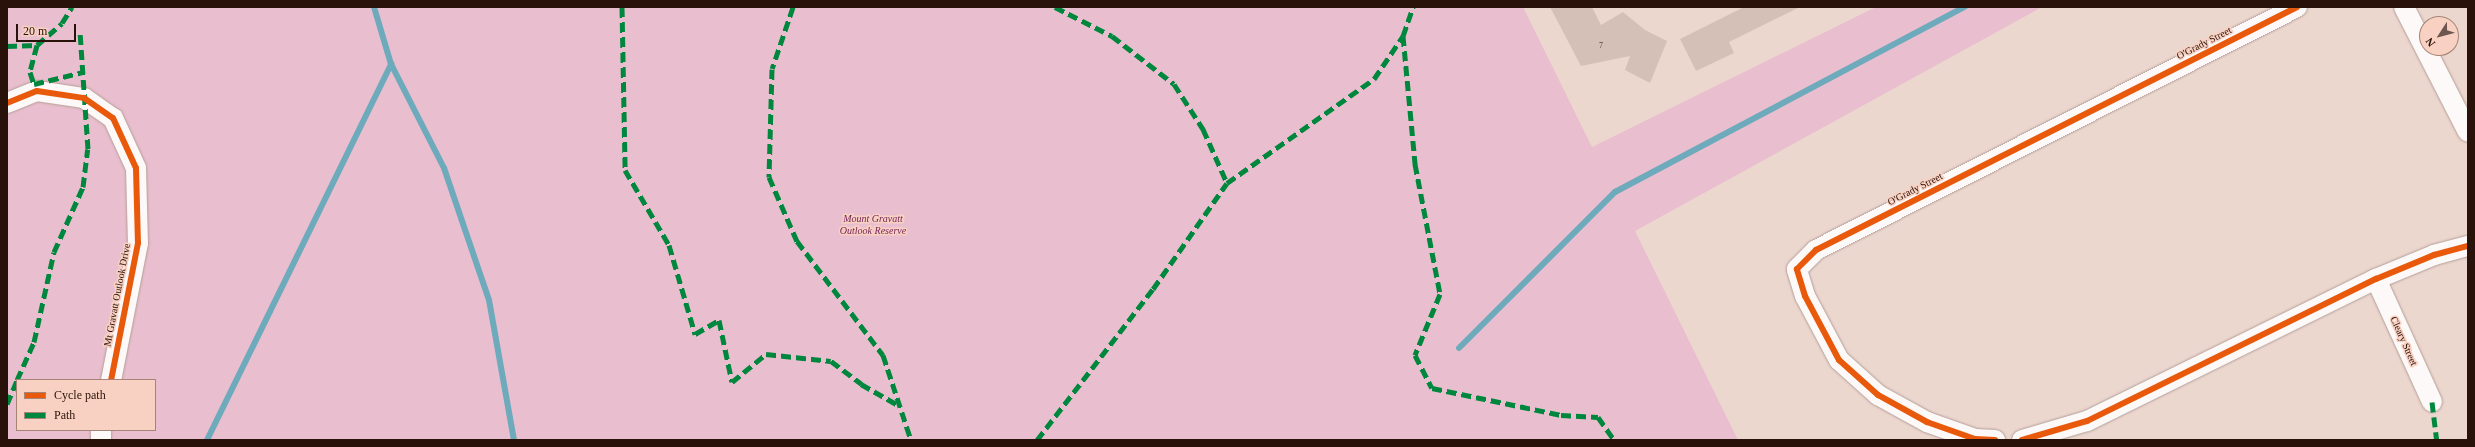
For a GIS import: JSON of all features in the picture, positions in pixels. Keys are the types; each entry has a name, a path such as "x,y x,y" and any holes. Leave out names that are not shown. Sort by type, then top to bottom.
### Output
{"street":[{"name":"O'Grady Street","path":"1996,440 1975,439 1927,422 1878,395 1839,360 1805,296 1797,268 1816,250 2297,7"},
{"path":"2404,7 2468,132"},
{"name":"Mt Gravatt Outlook Drive","path":"7,103 37,91 84,98 113,118 136,168 138,243 111,379"},
{"path":"2022,440 2087,421 2376,279 2434,255 2468,246"},
{"name":"Cleary Street","path":"2376,279 2432,402"}],"green space":[{"name":"Mount Gravatt Outlook Reserve","path":"7,7 1523,7 1592,147 1876,7 2042,7 1635,231 1738,440 7,440"}],"building":[{"path":"1550,7 1592,7 1601,25 1623,12 1645,30 1667,41 1650,83 1625,70 1630,56 1581,66"},
{"path":"1744,7 1800,7 1729,42 1734,53 1696,71 1680,39"}],"waterway":[{"path":"374,7 391,64 444,168 489,300 514,440"},
{"path":"1459,348 1615,192 1965,7"},
{"path":"207,440 391,64"}],"marked path":[{"path":"7,46 37,45 62,23 72,7"},
{"path":"622,7 625,170 669,245 695,334 719,320 732,382 766,354 831,361 861,384 898,405"},
{"path":"793,7 772,69 769,177 797,241 883,355 911,440"},
{"path":"1055,7 1112,36 1174,84 1203,129 1227,183"},
{"path":"1037,440 1153,289 1227,183 1374,79 1403,36 1413,7"},
{"path":"17,379 34,342 54,252 83,187 88,149 80,31"},
{"path":"1403,36 1415,164 1440,294 1415,355 1432,388 1561,415 1598,417 1614,440"},
{"path":"37,45 30,72 34,84 83,72"},
{"path":"7,404 16,382"},
{"path":"2432,402 2437,440"}],"cycle path":[{"path":"1995,440 1975,439 1927,422 1878,395 1839,360 1805,296 1797,269 1816,250 2297,7"},
{"path":"7,103 37,91 84,98 113,118 136,168 138,243 111,379"},
{"path":"2022,440 2087,421 2376,279 2434,255 2468,246"}]}
